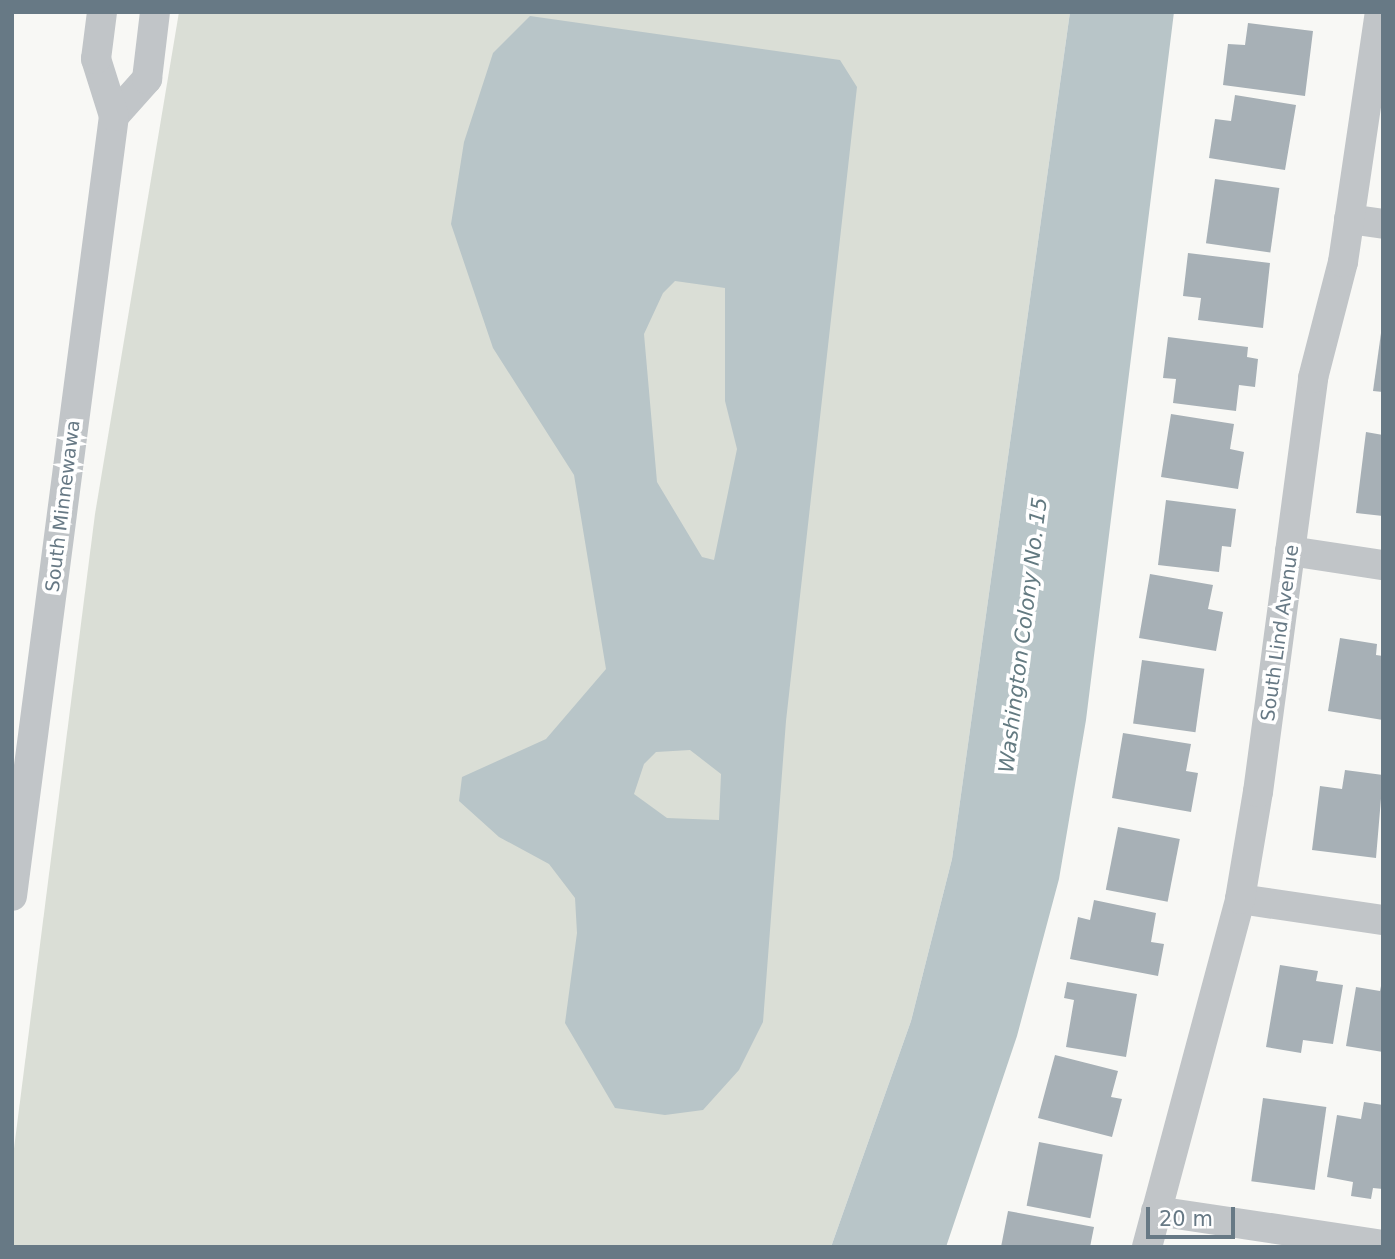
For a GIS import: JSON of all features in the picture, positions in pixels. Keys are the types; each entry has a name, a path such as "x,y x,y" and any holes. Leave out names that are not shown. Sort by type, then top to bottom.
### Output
{"street":[{"name":"South Minnewawa","path":"12,896 21,759 114,116 96,59 102,12"},
{"path":"114,116 147,79 155,12"},
{"name":"South Lind Avenue","path":"1147,1247 1240,899 1313,377 1343,262 1380,12"},
{"path":"1349,219 1383,224"},
{"path":"1290,551 1383,565"},
{"path":"1240,899 1383,920"},
{"path":"1156,1211 1383,1245"}],"shaded area":[{"path":"179,12 1070,12 952,859 911,1021 831,1247 12,1247 12,1164 95,514"}],"water":[{"name":"Washington Colony No. 15","path":"1070,12 1174,12 1086,720 1059,879 1017,1036 946,1247 831,1247 911,1021 952,859"},
{"path":"530,16 840,60 857,87 786,721 763,1022 739,1070 703,1110 665,1115 615,1108 565,1023 577,933 575,898 549,864 499,837 459,801 462,777 546,739 606,669 574,475 493,348 451,224 464,142 493,53","holes":["675,281 725,288 725,401 737,449 714,560 702,557 657,482 644,334 663,293","690,750 721,774 719,820 667,818 634,794 644,764 656,752"]}],"building":[{"path":"1248,23 1313,31 1305,96 1223,85 1228,44 1245,45"},
{"path":"1235,95 1296,105 1285,170 1209,158 1215,119 1231,121"},
{"path":"1215,179 1279,188 1270,252 1206,243"},
{"path":"1188,253 1270,263 1263,328 1198,320 1201,298 1183,296"},
{"path":"1383,333 1383,392 1373,391"},
{"path":"1168,337 1248,347 1247,357 1258,359 1255,387 1239,385 1236,411 1173,403 1176,379 1163,378"},
{"path":"1171,414 1234,424 1230,449 1244,452 1238,489 1161,477"},
{"path":"1366,432 1383,435 1383,516 1356,513"},
{"path":"1166,500 1236,509 1231,547 1222,546 1219,572 1158,565"},
{"path":"1150,574 1213,585 1208,609 1223,612 1216,651 1139,638"},
{"path":"1340,638 1377,644 1376,655 1383,656 1383,720 1328,711"},
{"path":"1142,660 1204,669 1195,732 1133,723"},
{"path":"1123,733 1191,744 1186,771 1198,773 1191,812 1112,798"},
{"path":"1345,770 1383,775 1376,858 1312,850 1320,786 1342,789"},
{"path":"1118,827 1180,839 1168,902 1106,890"},
{"path":"1094,900 1156,913 1151,942 1164,944 1158,976 1070,959 1078,917 1090,920"},
{"path":"1280,965 1318,971 1316,981 1343,985 1333,1044 1303,1040 1301,1053 1266,1047"},
{"path":"1067,982 1137,994 1126,1057 1066,1047 1074,1000 1064,998"},
{"path":"1381,986 1383,1052 1346,1046 1356,987 1380,991"},
{"path":"1055,1055 1118,1071 1111,1097 1122,1099 1112,1137 1038,1118"},
{"path":"1263,1098 1326,1107 1315,1190 1251,1181"},
{"path":"1364,1102 1383,1105 1383,1189 1373,1188 1371,1199 1351,1196 1353,1182 1327,1177 1337,1115 1361,1119"},
{"path":"1039,1142 1103,1154 1090,1218 1027,1206"},
{"path":"1008,1211 1094,1227 1090,1247 1001,1247"}]}
